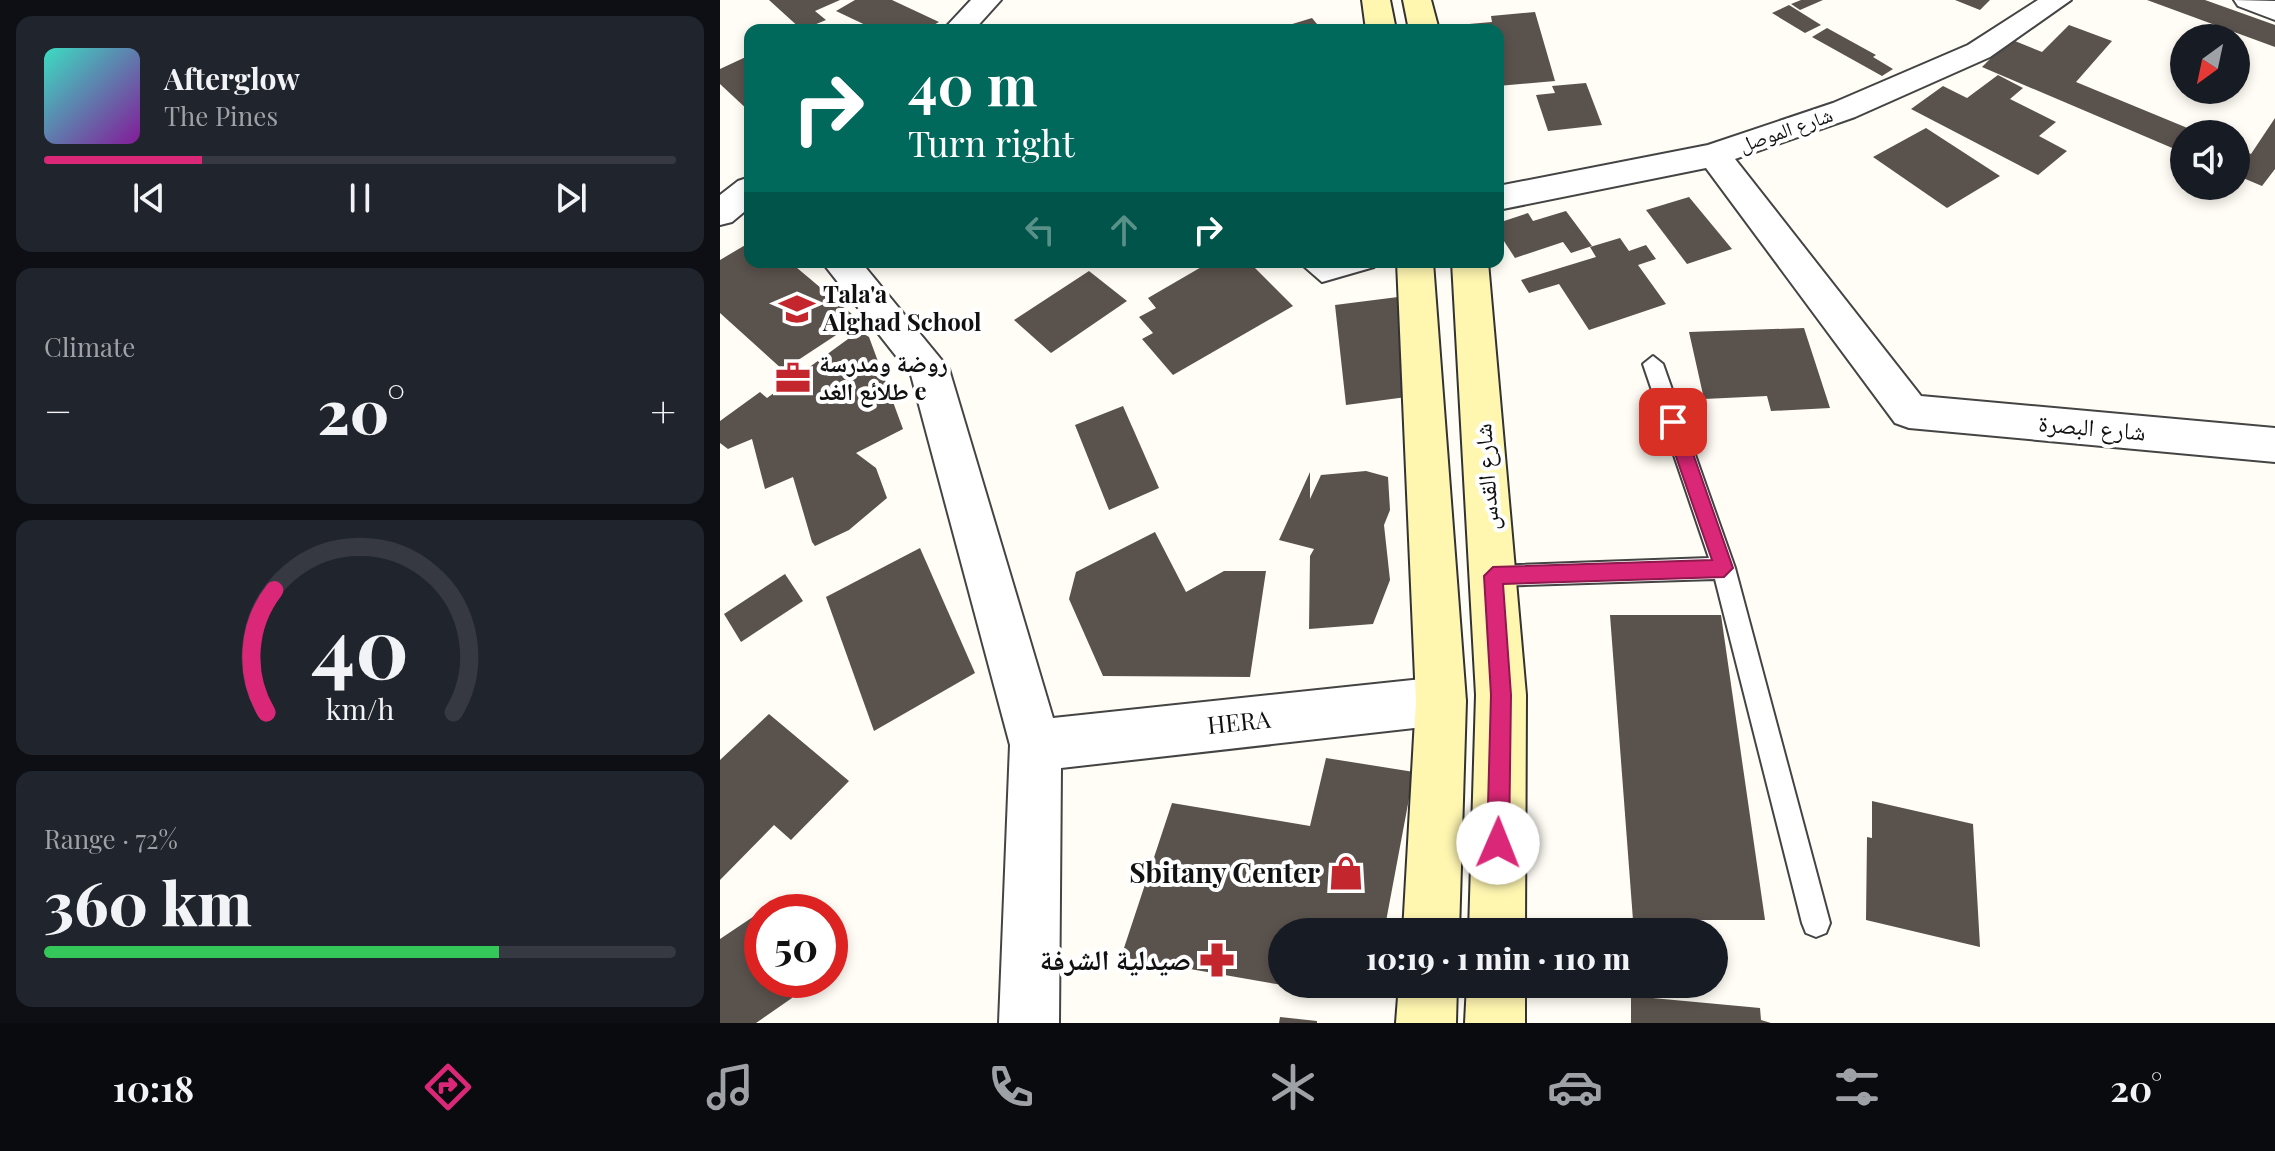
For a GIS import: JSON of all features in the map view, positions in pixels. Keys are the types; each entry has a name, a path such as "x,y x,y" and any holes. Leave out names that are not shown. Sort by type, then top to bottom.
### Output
{"main road":[{"path":"1376,0 1380,24"},
{"path":"1417,0 1423,24"},
{"path":"1415,268 1441,701 1432,918"},
{"name":"شارع القدس","path":"1470,268 1501,695 1497,918"},
{"path":"1441,701 1501,695"},
{"path":"1426,1023 1427,998"},
{"path":"1495,1023 1496,998"}],"street":[{"path":"964,24 987,0"},
{"name":"شارع الموصل","path":"1909,411 1714,155 1844,110 1979,51 2057,0"},
{"path":"2248,0 2275,11"},
{"path":"1504,197 1714,155"},
{"path":"720,213 744,194"},
{"path":"845,268 929,369 1036,745 1029,1023"},
{"name":"شارع البصرة","path":"1909,411 2275,445"},
{"name":"HERA","path":"1036,745 1441,701"}],"lane":[{"path":"1314,268 1322,275 1347,268"},
{"path":"1653,364 1724,568 1816,923"},
{"path":"1493,576 1724,568"}],"building":[{"path":"769,0 840,0 815,11 826,20 816,24 795,24"},
{"path":"855,0 892,0 939,22 863,24 836,11"},
{"path":"1801,0 1823,0 1800,10 1791,4"},
{"path":"1955,0 1990,0 1980,10"},
{"path":"2147,0 2205,0 2275,25 2275,47 2250,38 2250,24 2212,24"},
{"path":"1789,5 1821,25 1805,33 1772,13"},
{"path":"1535,12 1555,81 1504,85 1504,24 1469,24 1492,22 1491,16"},
{"path":"1312,18 1317,24 1292,24"},
{"path":"2069,25 2112,41 2076,82 2170,121 2170,147 1982,67 2010,39 2042,52"},
{"path":"1827,28 1876,55 1873,57 1893,69 1882,76 1812,37"},
{"path":"744,58 744,106 720,84 720,69"},
{"path":"1998,75 2023,88 2010,99 2056,122 2039,136 2067,151 2038,175 1911,109 1943,86 1967,98"},
{"path":"1586,83 1602,125 1548,131 1536,95 1555,93 1552,86"},
{"path":"2275,118 2275,169 2262,186 2250,181 2251,154"},
{"path":"1926,128 2000,176 1947,208 1873,157"},
{"path":"1689,197 1732,249 1687,264 1646,210"},
{"path":"1566,211 1592,246 1571,253 1563,242 1515,258 1504,241 1504,221 1528,213 1533,221"},
{"path":"1620,238 1629,251 1646,245 1656,259 1638,265 1666,304 1589,330 1559,284 1529,293 1521,280 1596,257 1590,247"},
{"path":"744,246 744,268 797,268 859,320 783,370 720,313 720,260"},
{"path":"1200,268 1255,268 1293,306 1173,375 1142,339 1153,333 1139,317 1156,308 1148,298"},
{"path":"1089,271 1127,301 1051,353 1014,320"},
{"path":"1398,297 1414,396 1346,405 1335,305"},
{"path":"1804,328 1830,408 1771,411 1767,396 1704,399 1689,332"},
{"path":"859,331 869,337 903,429 856,453 876,468 887,498 849,530 815,546 793,477 765,489 752,439 728,449 720,443 720,421 760,392 767,398"},
{"path":"1123,406 1159,488 1109,510 1075,425"},
{"path":"1366,471 1388,477 1390,510 1384,525 1390,580 1373,624 1309,629 1310,556 1314,549 1279,540 1310,472 1310,499 1321,475"},
{"path":"1155,532 1186,592 1224,571 1266,571 1250,677 1103,676 1069,599 1076,572"},
{"path":"920,548 975,673 874,731 826,597"},
{"path":"785,574 803,601 741,642 724,614"},
{"path":"1610,615 1721,615 1765,920 1633,918"},
{"path":"769,714 849,781 791,840 774,825 720,880 720,760"},
{"path":"1326,758 1414,772 1387,918 1268,918 1268,983 1121,957 1172,803 1310,826"},
{"path":"1872,801 1973,824 1980,947 1866,920 1867,837 1872,838"},
{"path":"744,923 744,998 792,998 756,1023 720,1023 720,939"},
{"path":"1631,998 1652,998 1760,1008 1761,1020 1771,1023 1631,1023"},
{"path":"1280,1017 1317,1021 1317,1023 1279,1023"}],"place":[{"name":"Tala'a Alghad School","path":"797,309"},
{"name":"روضة ومدرسة طلائع الغد e","path":"793,378"},
{"name":"Sbitany Center","path":"1346,873"},
{"name":"صيدلية الشرفة","path":"1217,960"}],"route":[{"path":"1498,843 1501,695 1493,576 1724,568 1673,422"}]}
